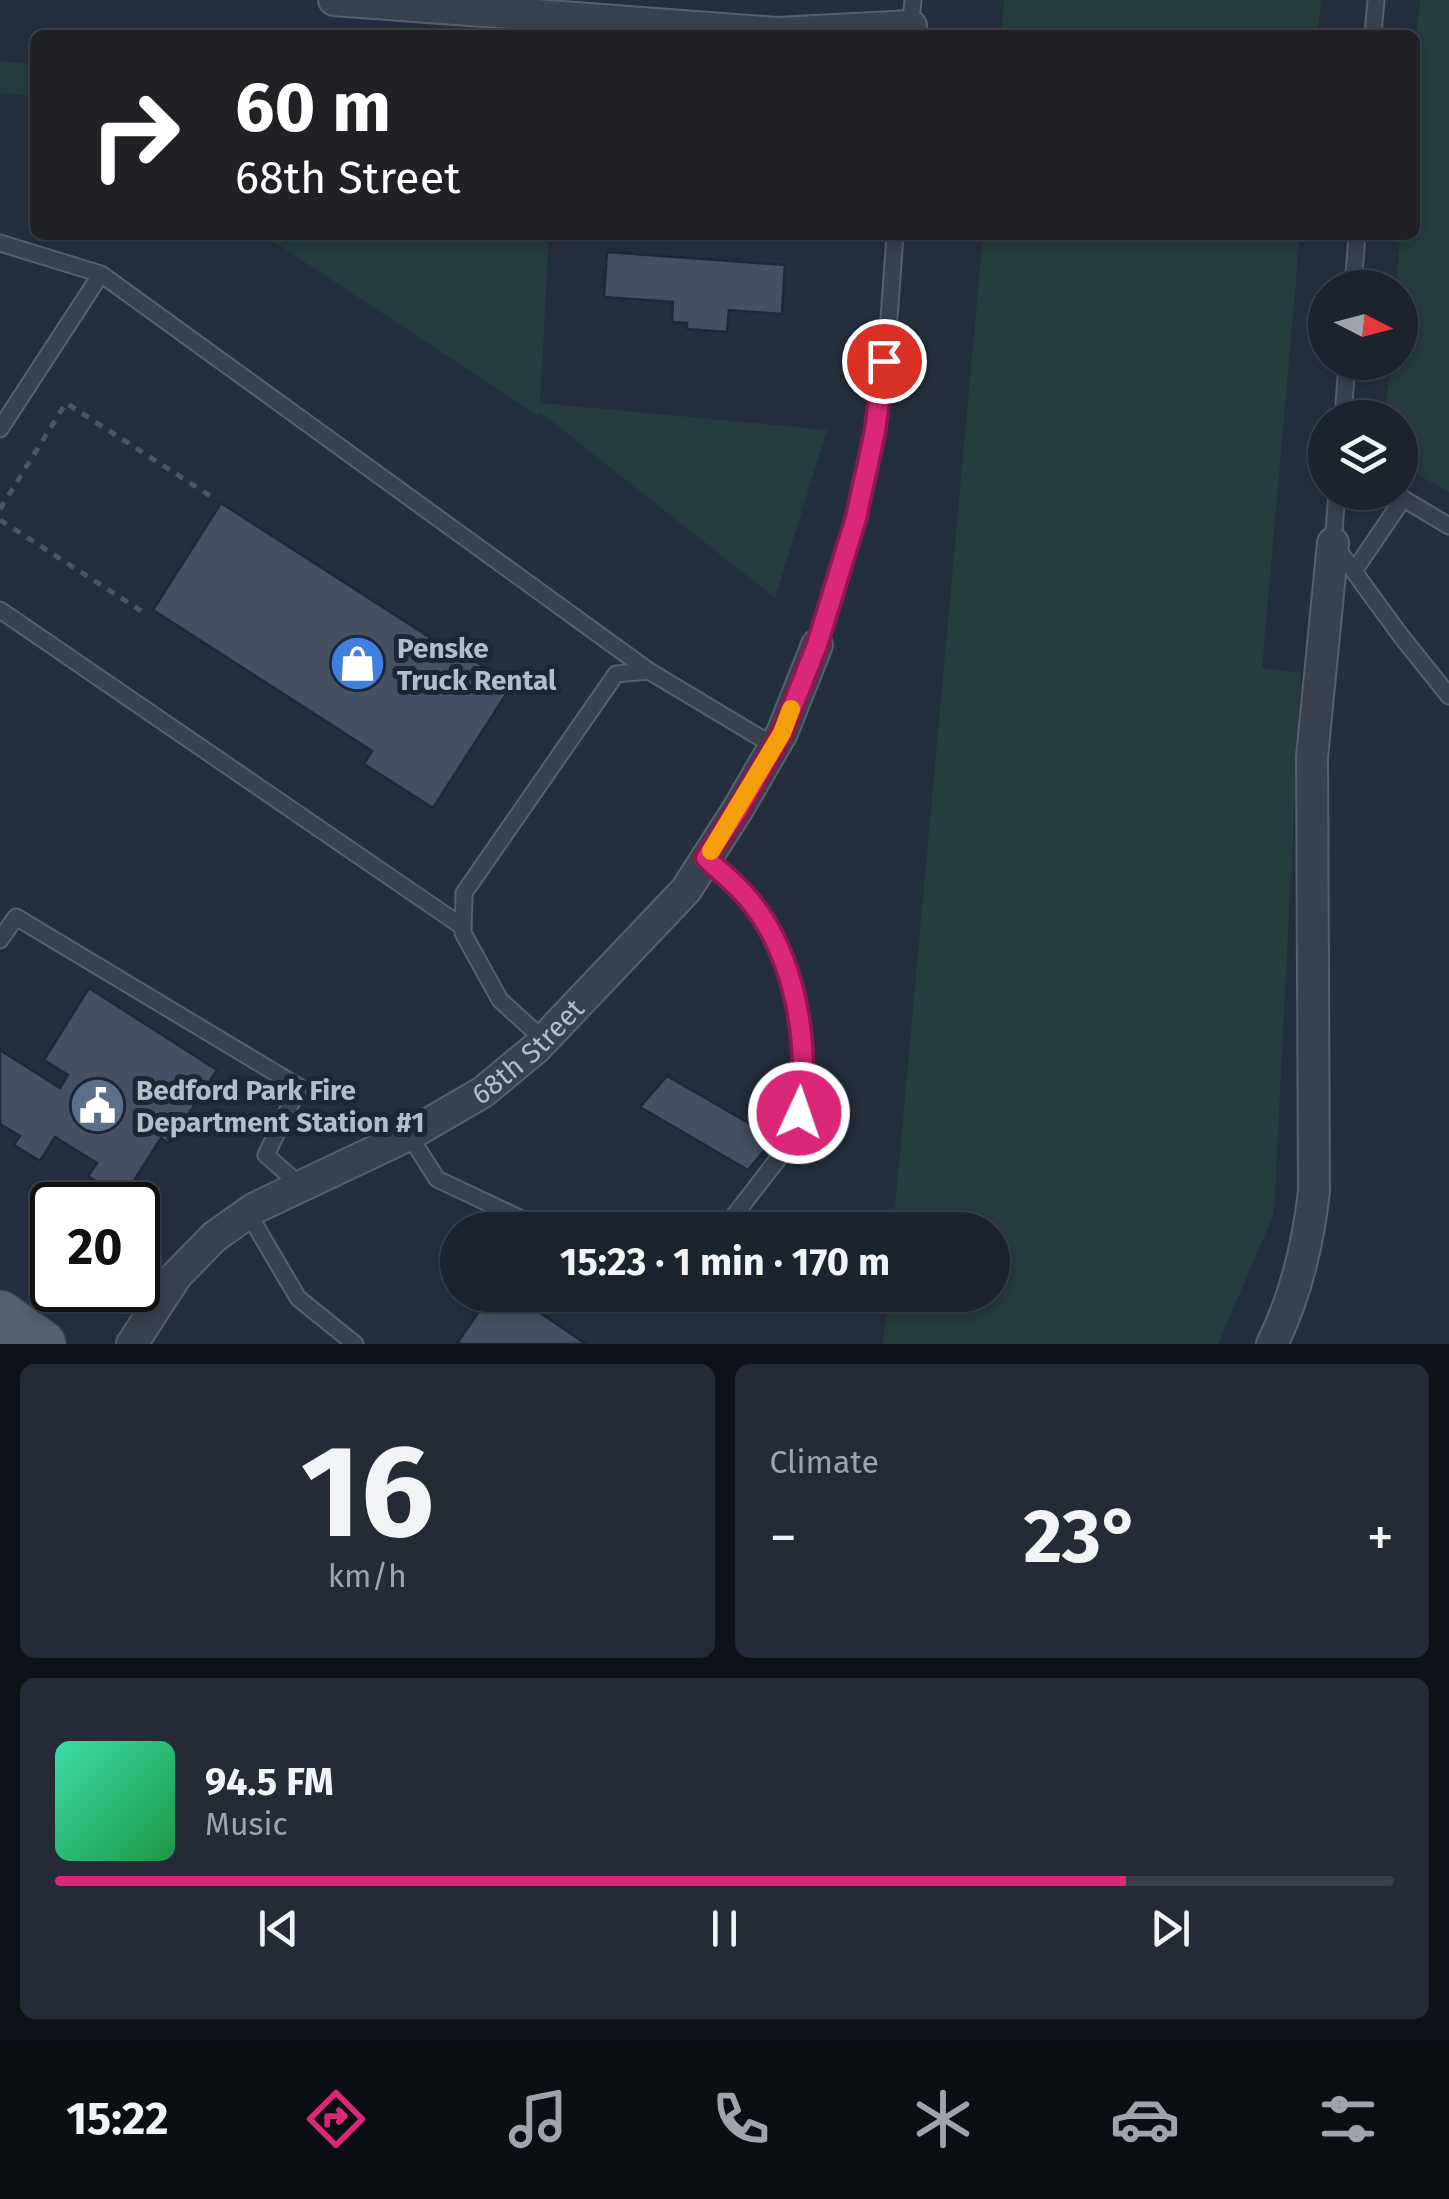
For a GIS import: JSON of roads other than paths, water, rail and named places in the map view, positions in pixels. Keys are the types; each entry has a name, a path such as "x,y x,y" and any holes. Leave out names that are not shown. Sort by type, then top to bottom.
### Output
{"main road":[{"path":"0,1315 41,1344"}],"street":[{"path":"334,0 753,30"},
{"path":"800,30 911,20"},
{"path":"1272,1344 1282,1326 1308,1245 1314,1191 1312,757 1333,543"},
{"name":"68th Street","path":"132,1344 176,1276 214,1237 248,1213 409,1135 484,1092 544,1040 686,890 782,733 817,645"}],"lane":[{"path":"1373,30 1376,0"},
{"path":"817,645 856,518 875,431 895,240"},
{"path":"1354,270 1357,240"},
{"path":"0,261 5,244 101,274 649,671 774,746"},
{"path":"0,429 101,274"},
{"path":"1418,508 1449,526"},
{"path":"1336,510 1333,543 1449,696"},
{"path":"1354,572 1390,510"},
{"path":"0,610 463,926"},
{"path":"544,1040 500,1000 462,933 464,893 616,674 649,671"},
{"path":"706,858 747,897 782,952 798,1010 803,1088 795,1137 736,1212"},
{"path":"0,940 16,917 299,1087 266,1155 301,1186"},
{"path":"409,1135 437,1178 507,1212"},
{"path":"248,1213 298,1298 345,1341"}],"place":[{"name":"Penske Truck Rental","path":"358,664"},
{"name":"Bedford Park Fire Department Station #1","path":"97,1106"}]}
